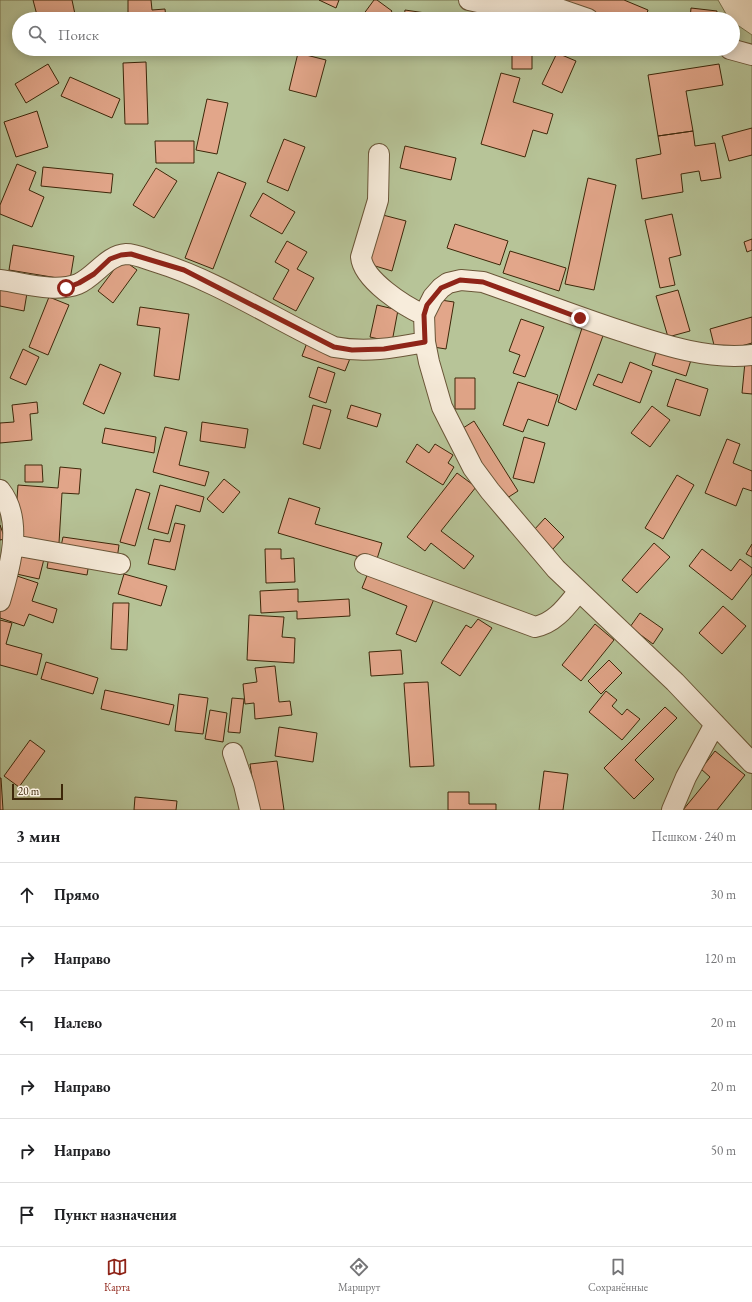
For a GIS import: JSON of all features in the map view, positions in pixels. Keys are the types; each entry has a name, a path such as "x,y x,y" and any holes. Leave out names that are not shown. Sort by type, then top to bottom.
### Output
{"street":[{"path":"469,0 496,6 559,9 568,12"},
{"path":"740,52 752,55"},
{"path":"378,154 378,200 361,257 362,264 367,272 398,300 424,315"},
{"path":"0,280 66,288 79,283 94,274 110,259 121,255 131,254 184,270 334,347 352,350 371,350 425,342"},
{"path":"752,355 714,356 676,348 580,318 496,286 471,279 452,282 441,288 427,305 424,315 425,342 442,407 473,468 490,491 556,569 675,682 752,763"},
{"path":"0,490 8,504 11,516 13,545 12,559 0,601"},
{"path":"13,545 120,564"},
{"path":"365,564 535,627 551,622 565,610 579,592"},
{"path":"672,810 686,777 715,724"},
{"path":"232,753 244,785 250,810"}],"green space":[{"path":"0,0 718,0 725,12 12,12 12,56 740,56 740,27 752,35 752,810 0,810"}],"building":[{"path":"33,0 72,0 75,12 36,12"},
{"path":"128,0 151,0 152,10 165,9 165,12 128,12"},
{"path":"319,0 339,0 336,8"},
{"path":"374,0 377,0 392,11 391,12 365,12"},
{"path":"624,0 648,10 647,12 582,12 558,1"},
{"path":"691,8 717,11 717,12 691,12"},
{"path":"405,10 419,12 405,12"},
{"path":"297,56 310,56 326,60 316,97 289,90"},
{"path":"512,56 532,56 532,69 512,69"},
{"path":"556,56 564,56 576,61 562,93 542,84"},
{"path":"146,62 148,124 125,124 123,63"},
{"path":"48,64 59,83 26,103 15,84"},
{"path":"719,64 723,85 686,91 693,131 658,136 648,75"},
{"path":"501,73 520,78 513,102 553,114 547,134 533,130 525,157 481,144"},
{"path":"70,77 120,99 112,118 61,96"},
{"path":"207,99 228,103 217,154 196,150"},
{"path":"37,111 48,147 16,157 4,122"},
{"path":"752,128 752,155 729,161 722,136"},
{"path":"693,131 695,146 715,143 721,178 701,181 699,171 681,174 683,192 642,199 636,159 661,154 658,136"},
{"path":"284,139 305,147 288,191 267,182"},
{"path":"155,141 194,141 194,163 156,163"},
{"path":"405,146 456,158 451,180 400,168"},
{"path":"17,164 36,172 29,190 44,197 32,227 0,214 0,205"},
{"path":"43,167 113,174 111,193 41,186"},
{"path":"156,168 177,181 154,218 133,205"},
{"path":"218,172 246,183 213,269 185,258"},
{"path":"588,178 616,185 594,290 565,284"},
{"path":"263,193 295,212 282,234 250,216"},
{"path":"379,214 406,221 392,271 365,263"},
{"path":"672,214 681,255 669,258 675,285 660,288 645,220"},
{"path":"455,224 508,241 500,265 447,248"},
{"path":"752,239 752,250 747,252 744,242"},
{"path":"287,241 307,252 297,269 314,278 296,311 273,299 289,270 275,262"},
{"path":"13,245 74,256 70,280 9,270"},
{"path":"510,251 566,268 559,291 503,273"},
{"path":"122,259 137,270 113,303 98,291"},
{"path":"0,287 27,293 24,311 0,306"},
{"path":"678,290 690,331 668,337 656,296"},
{"path":"49,297 69,305 48,355 29,347"},
{"path":"434,299 454,302 446,349 427,346"},
{"path":"377,305 398,310 392,342 370,337"},
{"path":"140,307 189,314 179,380 154,376 160,328 137,325"},
{"path":"752,317 752,343 716,353 710,329"},
{"path":"521,319 544,327 525,377 513,373 520,355 509,351"},
{"path":"583,325 604,333 576,410 558,402"},
{"path":"308,340 351,356 345,371 302,356"},
{"path":"23,349 39,357 26,385 10,378"},
{"path":"657,349 691,360 686,376 652,365"},
{"path":"630,362 652,371 640,403 593,385 598,374 622,383"},
{"path":"745,362 752,362 752,394 742,393"},
{"path":"100,364 121,373 104,414 83,404"},
{"path":"318,367 335,373 326,403 309,397"},
{"path":"455,378 475,378 475,409 455,409"},
{"path":"676,379 708,389 700,416 667,406"},
{"path":"518,382 558,395 548,426 528,419 523,432 503,425"},
{"path":"37,402 38,413 30,414 32,440 0,443 0,423 14,422 12,405"},
{"path":"313,405 331,410 320,449 303,444"},
{"path":"351,405 381,414 377,427 347,418"},
{"path":"652,406 670,420 650,447 631,433"},
{"path":"474,421 518,491 504,500 460,430"},
{"path":"202,422 248,429 245,448 200,441"},
{"path":"165,427 187,432 179,465 209,472 205,486 153,472"},
{"path":"105,428 156,437 154,453 102,443"},
{"path":"524,437 545,443 534,483 513,478"},
{"path":"727,439 740,444 733,463 752,471 752,491 743,488 736,506 705,493"},
{"path":"417,444 429,453 435,444 453,455 448,463 454,467 443,485 406,462"},
{"path":"25,465 42,465 43,482 25,482"},
{"path":"60,467 81,469 79,494 62,493 59,543 14,540 18,485 58,488"},
{"path":"457,473 476,487 441,531 474,556 464,569 431,543 425,551 407,537"},
{"path":"677,475 694,485 663,539 645,528"},
{"path":"224,479 240,492 223,513 207,499"},
{"path":"160,485 204,497 200,512 176,505 168,534 148,529"},
{"path":"136,489 150,493 135,546 120,542"},
{"path":"289,498 320,508 315,524 382,543 376,562 278,533"},
{"path":"545,518 564,537 552,550 533,531"},
{"path":"175,523 185,525 175,570 148,564 154,539 170,542"},
{"path":"0,525 5,539 0,540"},
{"path":"63,537 119,545 117,559 60,551"},
{"path":"654,543 670,557 637,593 622,580"},
{"path":"752,544 752,557 746,554"},
{"path":"265,549 281,549 281,559 294,558 295,582 266,583"},
{"path":"702,549 731,571 740,559 752,568 752,574 732,600 689,566"},
{"path":"18,553 44,559 39,579 12,573"},
{"path":"49,556 89,563 87,575 47,568"},
{"path":"368,573 434,599 416,642 396,634 407,606 362,588"},
{"path":"11,574 38,583 32,601 57,609 53,623 29,614 24,626 0,618 0,609"},
{"path":"124,574 167,586 161,606 118,594"},
{"path":"298,589 298,602 349,599 350,616 297,619 297,611 261,613 260,591"},
{"path":"113,603 129,603 127,650 111,649"},
{"path":"723,606 746,626 722,654 699,633"},
{"path":"640,613 663,629 653,644 630,627"},
{"path":"249,615 284,617 282,637 295,638 294,663 247,660"},
{"path":"478,619 492,628 460,676 441,663 466,625 471,628"},
{"path":"0,620 12,623 6,644 42,654 37,675 0,665"},
{"path":"595,624 614,640 581,681 562,665"},
{"path":"401,650 403,674 371,676 369,652"},
{"path":"609,660 622,673 601,694 588,681"},
{"path":"46,662 98,678 93,694 41,679"},
{"path":"275,666 279,702 290,701 292,715 255,719 254,703 245,704 243,684 257,682 255,668"},
{"path":"428,682 434,766 410,767 404,683"},
{"path":"105,690 174,705 169,725 101,709"},
{"path":"606,691 617,700 612,706 622,715 627,709 640,719 622,740 589,712"},
{"path":"179,694 208,698 203,734 175,731"},
{"path":"232,698 244,699 240,733 228,732"},
{"path":"665,707 677,718 635,760 654,779 634,799 604,768"},
{"path":"210,710 227,713 223,742 205,739"},
{"path":"279,727 317,733 313,762 275,756"},
{"path":"30,740 45,751 19,787 4,776"},
{"path":"715,751 745,775 717,810 683,810 710,777 701,769"},
{"path":"277,761 284,810 257,810 250,764"},
{"path":"544,771 568,774 563,810 539,810"},
{"path":"1,778 3,810 0,810"},
{"path":"448,792 469,792 469,804 496,804 496,810 448,810"},
{"path":"135,797 177,801 176,810 134,810"}],"route":[{"path":"66,288 79,283 94,274 110,259 116,256 131,254 184,270 307,335 334,347 352,350 384,349 425,342 423,325 427,305 441,288 448,283 460,280 471,279 483,282 530,298 580,318"}]}
